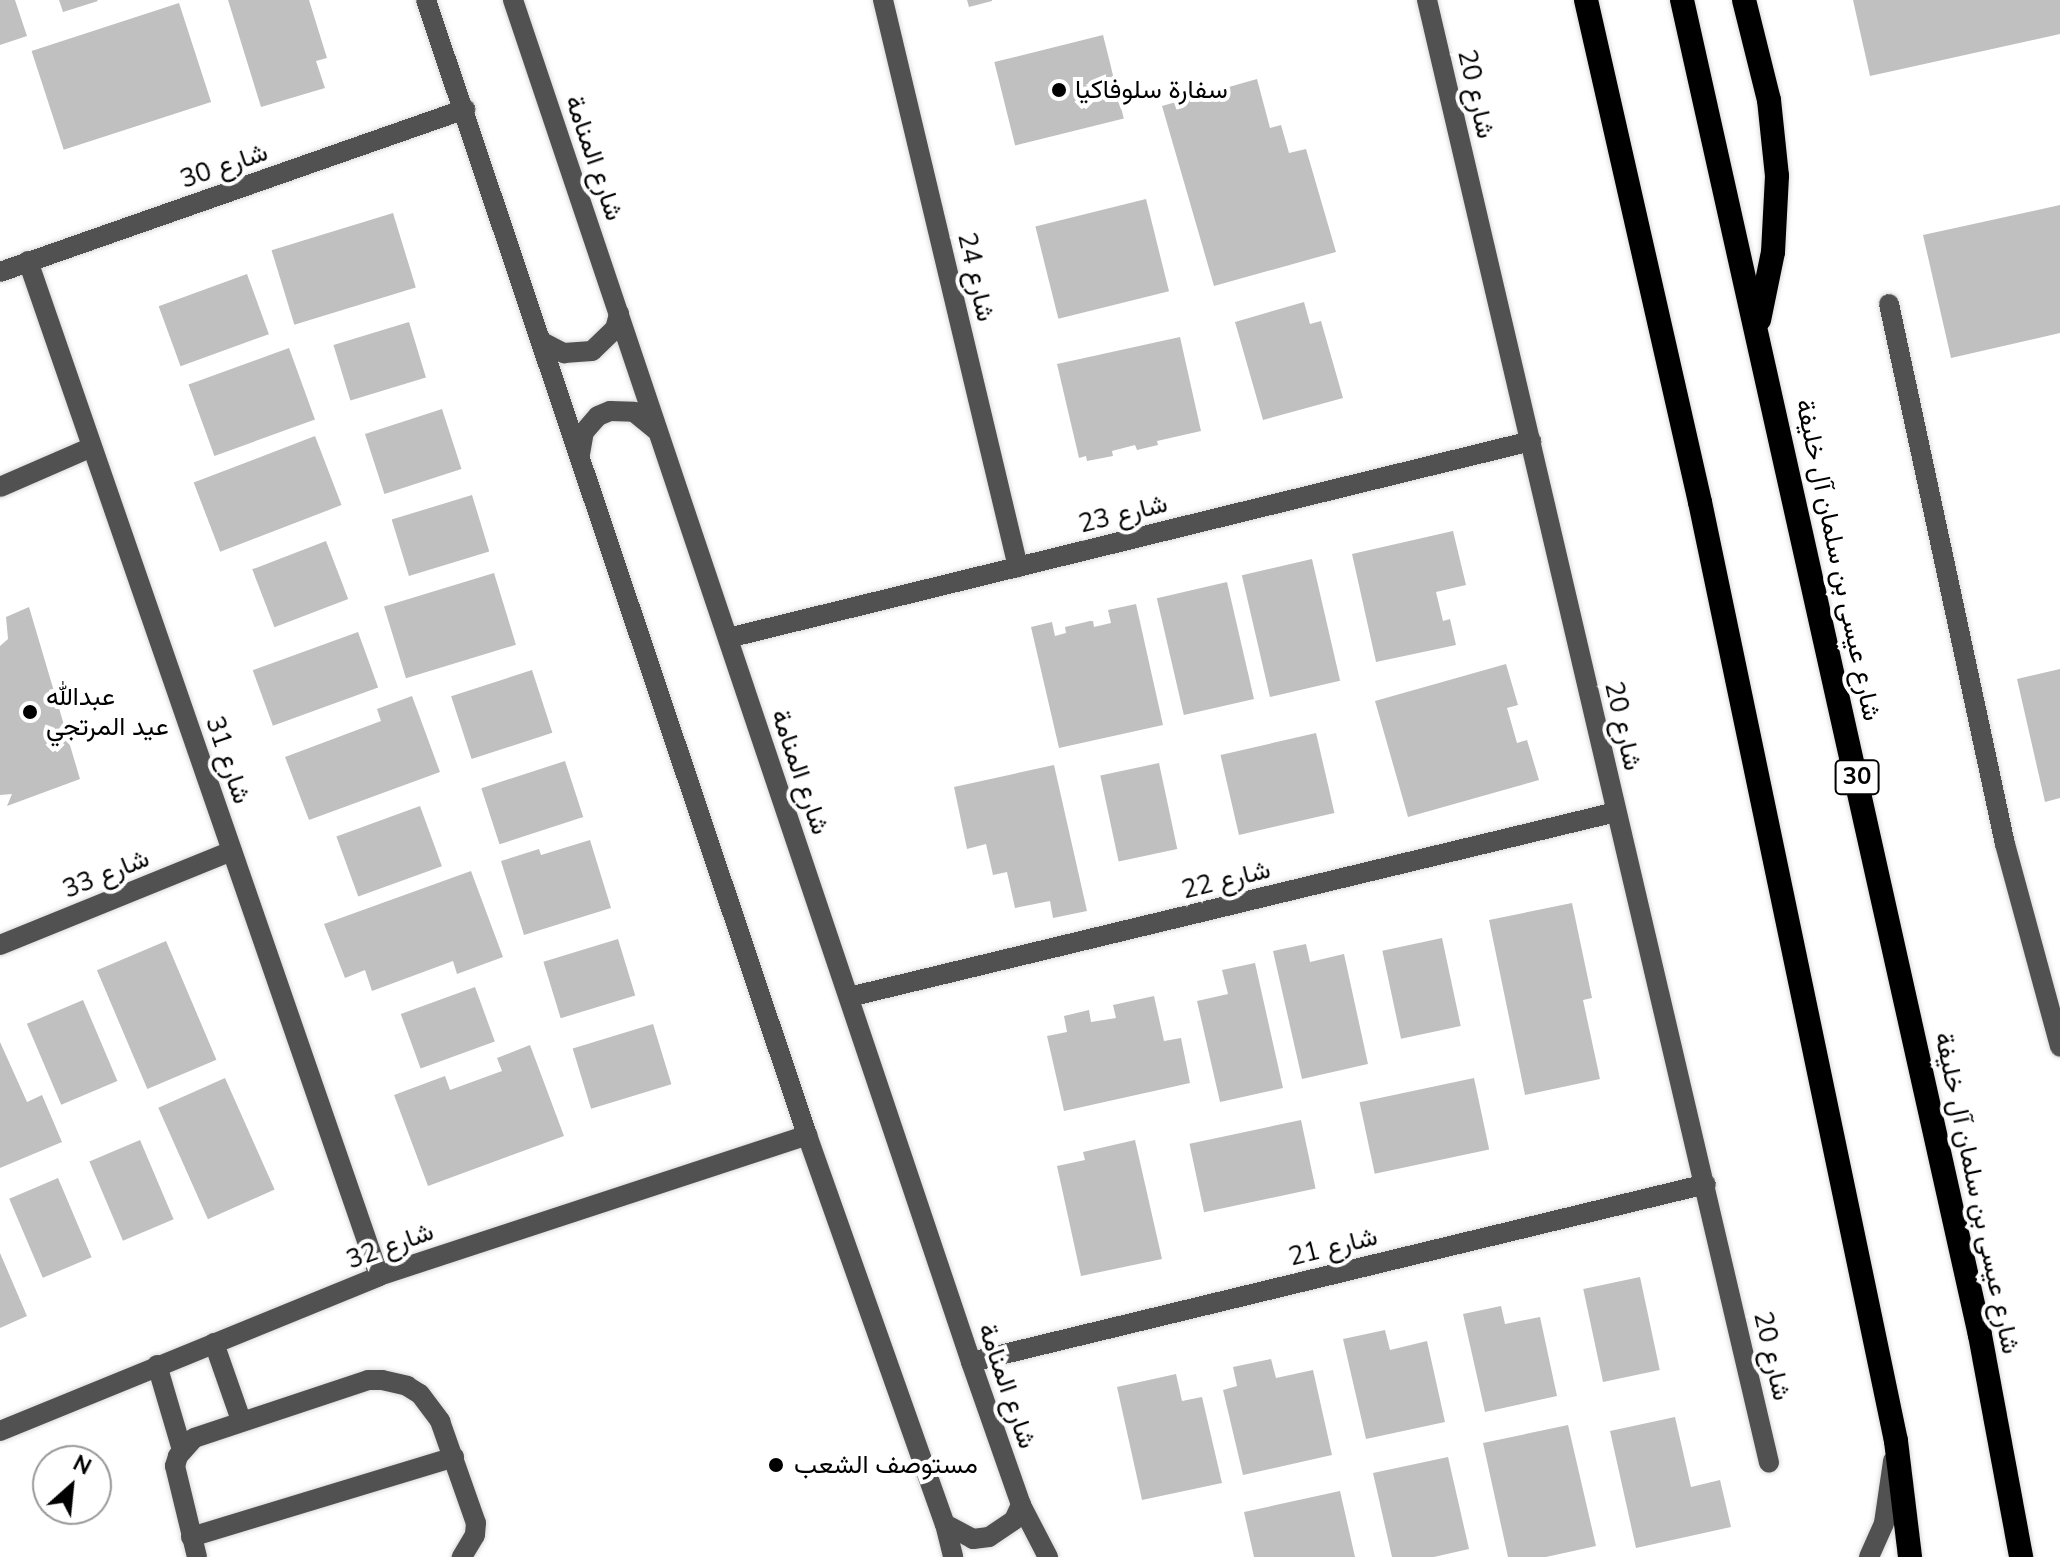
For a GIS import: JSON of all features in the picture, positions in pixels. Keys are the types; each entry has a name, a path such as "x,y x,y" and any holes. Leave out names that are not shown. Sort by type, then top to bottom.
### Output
{"highway":[{"path":"1586,0 1700,502 1896,1441 1910,1557"},
{"name":"شارع عيسى بن سلمان آل خليفة","path":"1682,0 1980,1335 2021,1557"},
{"path":"1744,0 1769,100 1777,176 1773,252 1757,326"}],"street":[{"path":"426,0 807,1135 945,1524 953,1557"},
{"name":"شارع المنامة","path":"513,0 971,1362 1021,1505 1048,1557"},
{"name":"شارع 24","path":"883,0 1018,567"},
{"name":"شارع 20","path":"1427,0 1769,1463"},
{"name":"شارع 30","path":"0,272 465,109"},
{"name":"شارع 31","path":"28,261 379,1276"},
{"path":"1889,304 2005,844 2060,1047"},
{"path":"542,342 564,353 592,351 605,342 619,314"},
{"path":"580,454 584,432 598,416 610,411 634,412 645,417 660,437"},
{"name":"شارع 23","path":"728,638 1531,441"},
{"path":"0,487 92,447"},
{"name":"شارع 22","path":"849,997 1616,812"},
{"name":"شارع 33","path":"0,945 232,851"},
{"name":"شارع 32","path":"0,1431 379,1276 807,1135"},
{"name":"شارع 21","path":"971,1362 1706,1184"},
{"path":"214,1343 241,1420"},
{"path":"157,1365 182,1450"},
{"path":"454,1457 194,1547 175,1478 175,1466 182,1450 204,1432 368,1380 394,1382 407,1386 428,1404 440,1421 454,1457 476,1523 475,1535 462,1557"},
{"path":"1869,1557 1884,1523 1896,1441"},
{"path":"945,1524 973,1539 989,1537 1014,1520 1021,1505"}],"building":[{"path":"0,0 15,0 27,36 0,45"},
{"path":"59,0 97,0 98,1 63,12"},
{"path":"228,0 309,0 327,58 316,61 325,88 261,107"},
{"path":"967,0 992,0 992,1 969,7"},
{"path":"1853,0 2060,0 2060,34 1870,76"},
{"path":"179,3 211,102 64,150 32,51"},
{"name":"سفارة سلوفاكيا","path":"1103,35 1124,118 1015,146 994,62"},
{"path":"1257,79 1270,128 1281,125 1289,153 1306,149 1336,252 1214,286 1162,106"},
{"path":"1146,199 1169,291 1058,319 1035,227"},
{"path":"2060,205 2060,333 1951,358 1923,235"},
{"path":"393,213 416,288 294,325 272,250"},
{"path":"247,274 269,334 181,366 159,306"},
{"path":"1304,302 1310,324 1321,321 1343,398 1263,420 1235,322"},
{"path":"409,322 426,377 350,401 333,345"},
{"path":"1180,337 1201,431 1157,441 1158,445 1137,450 1135,445 1112,451 1113,456 1087,461 1086,456 1079,458 1057,364"},
{"path":"289,348 315,419 214,456 188,385"},
{"path":"442,409 461,469 384,494 365,434"},
{"path":"315,436 342,505 220,552 194,483"},
{"path":"472,495 489,551 409,576 392,520"},
{"path":"1453,531 1466,585 1436,592 1443,621 1450,619 1456,645 1376,662 1352,554"},
{"path":"326,541 348,599 274,627 252,569"},
{"path":"1312,559 1340,681 1270,697 1242,575"},
{"path":"494,573 516,645 406,678 384,607"},
{"path":"1227,582 1254,699 1184,715 1157,598"},
{"path":"1136,604 1163,725 1059,748 1031,627 1052,622 1055,636 1066,633 1065,627 1090,621 1093,621 1094,627 1111,623 1108,610"},
{"name":"عبدالله عيد المرتجي","path":"29,607 80,779 7,806 12,794 0,795 0,646 8,639 6,617"},
{"path":"358,632 378,687 273,726 253,670"},
{"path":"1506,664 1518,705 1507,708 1517,743 1527,740 1539,780 1408,817 1375,701"},
{"path":"2060,669 2060,798 2045,802 2017,679"},
{"path":"532,670 552,733 472,759 451,696"},
{"path":"412,696 440,772 309,820 285,757 381,721 377,709"},
{"path":"1316,733 1334,813 1239,835 1221,755"},
{"path":"565,761 583,817 500,844 481,788"},
{"path":"1159,763 1177,849 1119,862 1100,775"},
{"path":"1054,765 1087,911 1053,918 1050,901 1015,908 1007,872 993,875 986,844 967,849 954,787"},
{"path":"420,806 442,866 358,897 336,836"},
{"path":"590,840 611,908 524,935 501,861 539,849 541,855"},
{"path":"471,871 503,957 457,974 453,961 372,991 365,970 345,978 324,924"},
{"path":"1572,903 1592,998 1583,1000 1600,1079 1525,1095 1489,920"},
{"path":"1442,938 1461,1026 1401,1039 1382,951"},
{"path":"618,939 635,995 561,1018 543,962"},
{"path":"166,941 216,1060 147,1089 97,970"},
{"path":"1306,944 1310,962 1344,954 1368,1064 1302,1079 1273,951"},
{"path":"1255,963 1283,1088 1220,1102 1197,1001 1228,994 1222,970"},
{"path":"475,987 495,1042 421,1069 401,1014"},
{"path":"1154,996 1164,1041 1181,1038 1190,1083 1064,1111 1047,1036 1067,1032 1064,1016 1089,1010 1091,1022 1116,1018 1113,1005"},
{"path":"83,1000 117,1081 61,1105 27,1024"},
{"path":"653,1024 671,1084 591,1109 573,1049"},
{"path":"0,1042 27,1102 42,1095 62,1142 0,1168"},
{"path":"530,1045 564,1136 428,1186 394,1095 445,1076 450,1090 502,1071 497,1058"},
{"path":"225,1078 275,1189 208,1219 158,1108"},
{"path":"1474,1078 1489,1149 1375,1174 1360,1102"},
{"path":"1301,1120 1316,1188 1204,1212 1189,1144"},
{"path":"140,1140 174,1219 123,1241 89,1161"},
{"path":"1135,1140 1162,1259 1081,1276 1057,1166 1085,1160 1083,1152"},
{"path":"58,1178 92,1257 43,1278 9,1199"},
{"path":"0,1253 27,1316 0,1328"},
{"path":"1640,1277 1660,1370 1603,1382 1583,1289"},
{"path":"1501,1306 1505,1324 1540,1317 1557,1396 1485,1412 1463,1314"},
{"path":"1385,1330 1390,1350 1427,1341 1445,1422 1366,1439 1343,1339"},
{"path":"1271,1359 1276,1378 1313,1370 1332,1455 1243,1475 1223,1390 1237,1386 1233,1367"},
{"path":"1176,1374 1182,1401 1202,1397 1222,1483 1142,1500 1117,1387"},
{"path":"1675,1417 1691,1487 1720,1480 1731,1527 1636,1548 1610,1431"},
{"path":"1568,1425 1596,1546 1546,1557 1508,1557 1483,1443"},
{"path":"1448,1457 1469,1549 1434,1557 1392,1557 1373,1473"},
{"path":"1340,1491 1355,1557 1254,1557 1244,1512"}],"place":[{"name":"سفارة سلوفاكيا","path":"1059,90"},
{"name":"عبدالله عيد المرتجي","path":"30,712"},
{"name":"مستوصف الشعب","path":"776,1465"}]}
